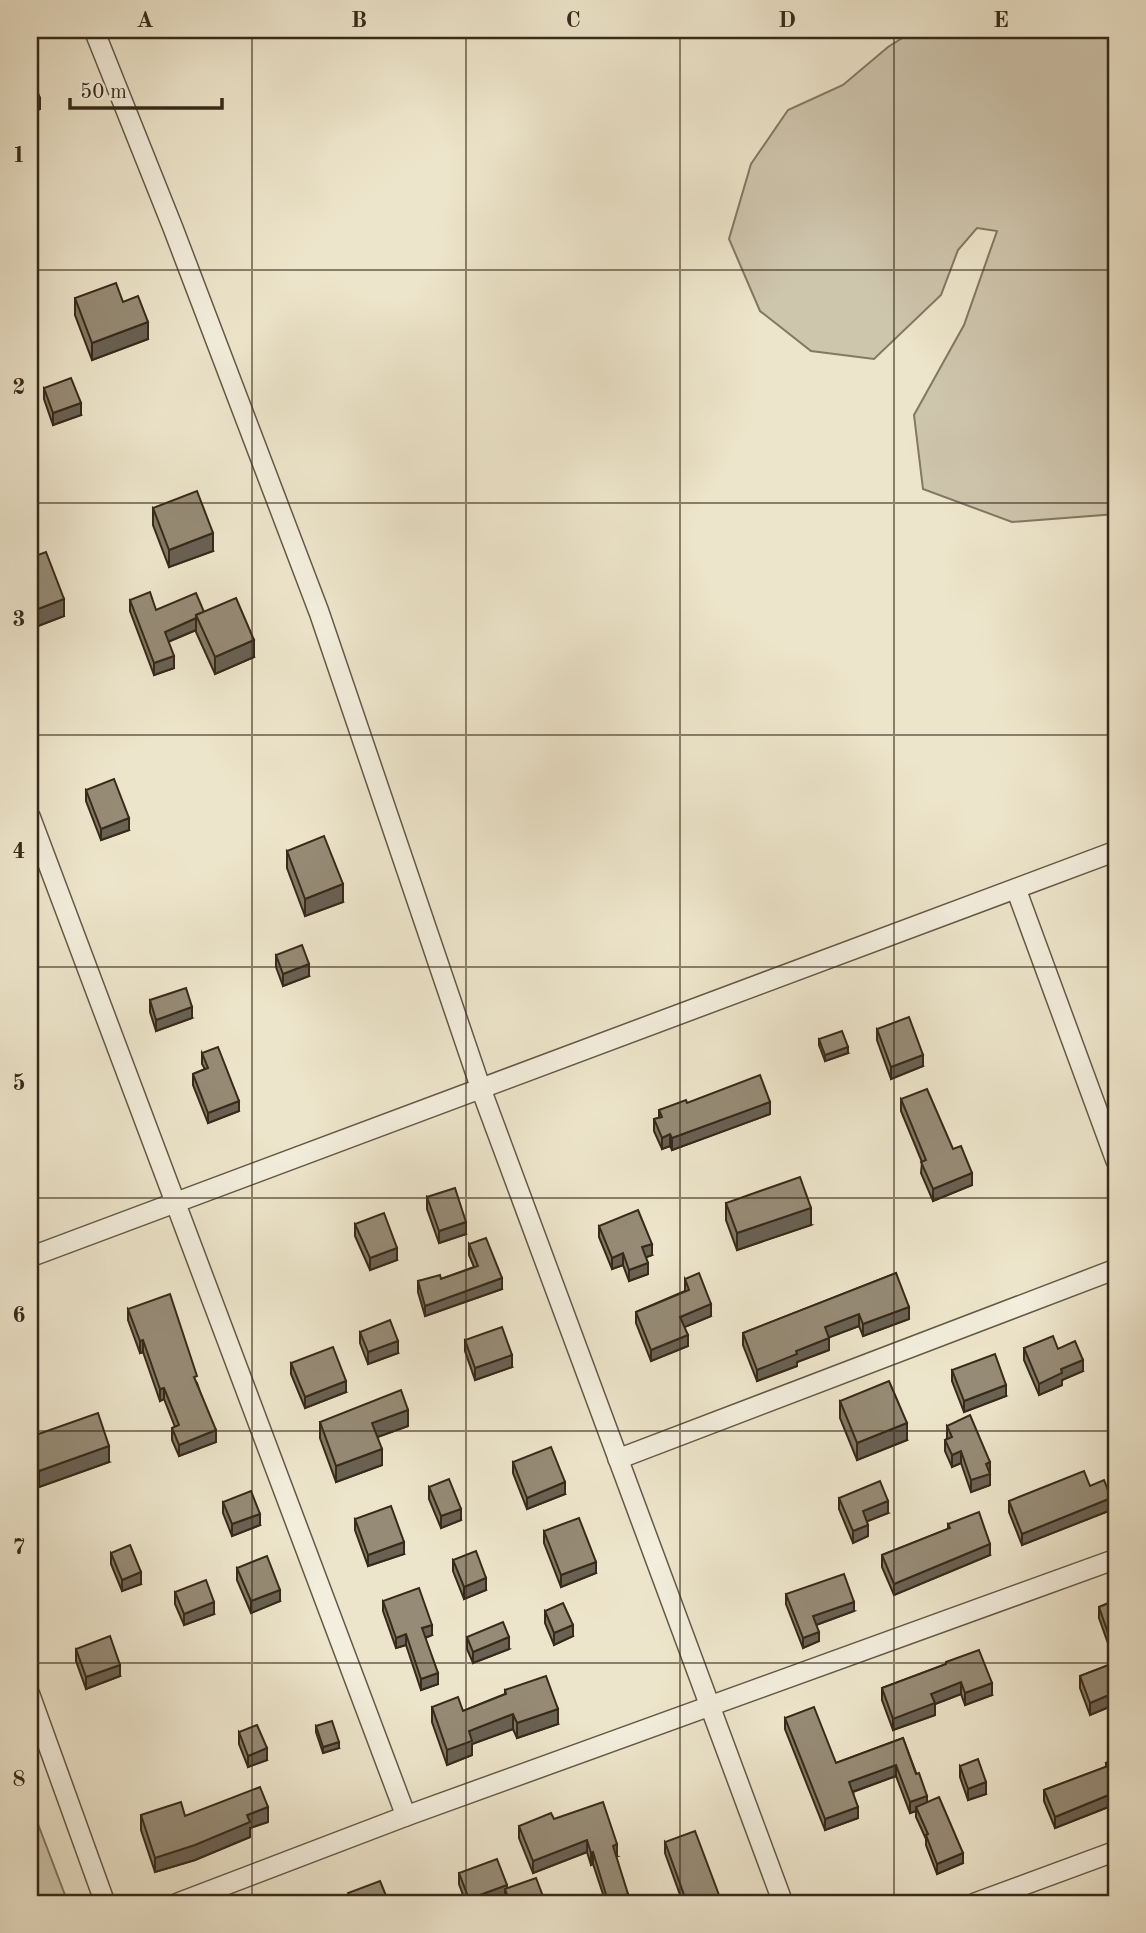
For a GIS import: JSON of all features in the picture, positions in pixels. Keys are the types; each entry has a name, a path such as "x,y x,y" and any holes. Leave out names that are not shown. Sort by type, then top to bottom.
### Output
{"street":[{"path":"93,30 173,228 319,612 481,1089 783,1903"},
{"path":"30,816 406,1816"},
{"path":"30,1257 1116,851"},
{"path":"1016,890 1116,1161"},
{"path":"618,1460 1116,1269"},
{"path":"178,1903 406,1816 1116,1559"},
{"path":"30,1695 105,1903"},
{"path":"975,1903 1116,1851"}],"shaded area":[{"path":"915,30 1116,30 1116,514 1012,522 923,489 914,415 964,325 997,231 977,228 958,250 941,295 874,359 811,351 760,311 729,239 751,164 788,110 843,85 888,47"},
{"path":"30,1803 68,1903 30,1903"}],"building":[{"path":"30,74 40,98 30,103"},
{"path":"116,283 123,302 138,296 148,322 92,343 75,298"},
{"path":"71,378 81,403 53,413 44,388"},
{"path":"197,491 213,533 169,550 153,508"},
{"path":"46,552 64,599 38,609 34,601 30,602 30,558"},
{"path":"150,592 156,610 196,593 204,612 165,632 174,656 154,663 130,600"},
{"path":"236,598 254,640 215,657 196,615"},
{"path":"114,779 129,818 101,829 86,790"},
{"path":"324,836 343,884 305,899 287,851"},
{"path":"302,945 309,964 283,974 276,955"},
{"path":"186,988 192,1007 156,1020 150,1000"},
{"path":"909,1017 923,1055 891,1067 877,1029"},
{"path":"842,1031 848,1047 825,1055 819,1039"},
{"path":"218,1047 239,1101 208,1113 193,1074 208,1068 202,1053"},
{"path":"760,1075 770,1102 672,1138 670,1134 662,1138 654,1119 662,1117 659,1110 686,1100 687,1103"},
{"path":"927,1089 953,1149 961,1146 972,1173 933,1189 921,1162 926,1160 901,1099"},
{"path":"800,1177 811,1208 737,1233 726,1203"},
{"path":"455,1188 466,1222 439,1231 427,1197"},
{"path":"638,1210 652,1244 642,1247 648,1263 629,1270 623,1253 612,1258 599,1226"},
{"path":"384,1213 397,1248 370,1258 355,1224"},
{"path":"486,1238 502,1278 425,1306 418,1281 440,1275 441,1279 478,1266 469,1244"},
{"path":"699,1273 711,1304 680,1317 688,1335 651,1350 636,1312 689,1290 685,1279"},
{"path":"896,1273 909,1307 863,1324 859,1314 825,1327 829,1338 757,1370 743,1333"},
{"path":"170,1294 197,1376 194,1377 216,1430 179,1445 172,1428 179,1425 164,1388 160,1389 143,1340 140,1341 128,1309"},
{"path":"390,1320 398,1341 368,1352 360,1332"},
{"path":"502,1327 512,1355 475,1368 465,1340"},
{"path":"1053,1336 1058,1349 1075,1341 1083,1360 1061,1369 1062,1373 1039,1384 1024,1348"},
{"path":"333,1347 346,1381 305,1397 291,1363"},
{"path":"995,1354 1006,1385 964,1401 952,1370"},
{"path":"1116,1370 1116,1386 1111,1372"},
{"path":"889,1381 907,1423 857,1443 840,1401"},
{"path":"401,1390 408,1410 372,1423 382,1449 336,1466 320,1422"},
{"path":"98,1413 109,1446 39,1471 30,1447 30,1437"},
{"path":"970,1415 990,1462 986,1464 990,1474 971,1480 961,1451 952,1455 945,1440 952,1437 947,1426"},
{"path":"551,1447 565,1482 527,1498 513,1462"},
{"path":"1084,1471 1090,1486 1104,1480 1111,1498 1022,1534 1009,1501"},
{"path":"449,1479 461,1509 441,1516 429,1487"},
{"path":"880,1481 888,1501 863,1511 868,1525 853,1531 839,1498"},
{"path":"251,1491 260,1514 232,1524 223,1502"},
{"path":"391,1506 404,1542 368,1555 355,1519"},
{"path":"979,1512 990,1544 894,1584 882,1555 950,1528 948,1524"},
{"path":"579,1518 596,1562 561,1575 544,1531"},
{"path":"130,1545 141,1572 122,1580 111,1553"},
{"path":"476,1551 486,1578 464,1587 453,1560"},
{"path":"267,1556 280,1590 251,1601 237,1568"},
{"path":"844,1574 854,1602 813,1616 819,1632 803,1638 786,1594"},
{"path":"206,1580 214,1602 184,1614 175,1592"},
{"path":"419,1588 432,1625 422,1628 438,1673 421,1679 406,1634 396,1638 383,1601"},
{"path":"1116,1600 1116,1656 1099,1607"},
{"path":"563,1603 573,1625 554,1633 545,1611"},
{"path":"503,1622 509,1637 473,1652 467,1637"},
{"path":"110,1636 120,1665 86,1677 76,1649"},
{"path":"979,1650 992,1683 965,1693 961,1682 931,1694 935,1703 893,1719 882,1688"},
{"path":"1116,1662 1116,1692 1090,1703 1080,1676"},
{"path":"546,1676 558,1709 517,1723 513,1714 469,1731 472,1741 447,1750 432,1707 458,1697 463,1711 506,1694 505,1690"},
{"path":"814,1707 836,1763 903,1738 927,1796 910,1802 896,1765 849,1782 858,1807 825,1819 785,1718"},
{"path":"332,1721 339,1742 323,1747 316,1726"},
{"path":"257,1725 267,1748 248,1756 239,1732"},
{"path":"978,1759 986,1782 968,1789 960,1766"},
{"path":"1116,1759 1116,1792 1055,1817 1044,1790 1108,1766 1106,1763"},
{"path":"260,1787 268,1807 247,1815 250,1822 155,1858 141,1815 181,1802 185,1816"},
{"path":"939,1797 963,1853 937,1864 916,1807"},
{"path":"603,1802 617,1844 613,1846 628,1894 608,1901 587,1840 533,1861 519,1826 551,1813 554,1819"},
{"path":"695,1831 722,1903 687,1903 665,1842"},
{"path":"497,1859 507,1885 469,1899 459,1873"},
{"path":"536,1878 544,1899 532,1903 510,1903 505,1889"},
{"path":"380,1881 389,1903 352,1903 348,1893"}]}
